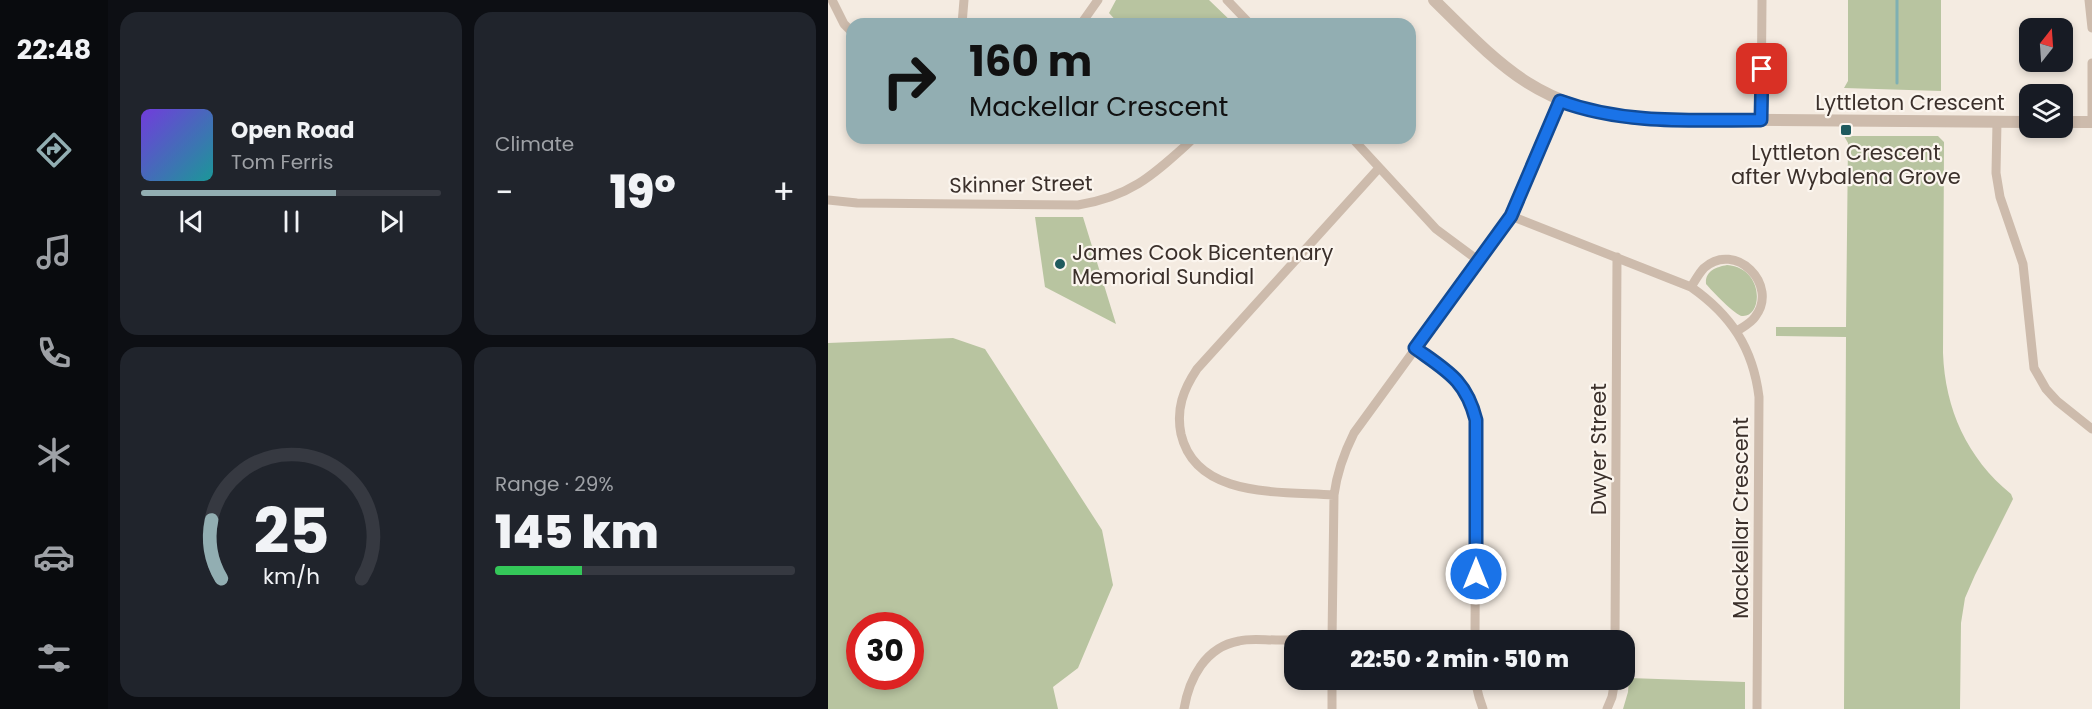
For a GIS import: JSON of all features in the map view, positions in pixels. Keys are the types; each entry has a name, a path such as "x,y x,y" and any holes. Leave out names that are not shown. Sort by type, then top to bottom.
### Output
{"street":[{"path":"962,18 964,0"},
{"path":"1085,18 1098,0"},
{"path":"1227,0 1244,18"},
{"name":"Lyttleton Crescent","path":"1434,0 1498,63 1522,80 1560,101 1604,115 1635,119 2019,122"},
{"path":"1761,120 1762,0"},
{"path":"2089,0 2092,28"},
{"path":"831,5 846,24"},
{"path":"2073,122 2092,122 2092,63"},
{"path":"1332,630 1334,495 1337,473 1344,452 1354,433 1511,216 1560,101"},
{"path":"1997,122 1996,173 2000,197 2024,264 2034,368 2046,389 2092,429"},
{"name":"Skinner Street","path":"828,200 857,203 1078,205 1121,194 1152,176 1187,144"},
{"path":"1358,144 1436,229 1479,261"},
{"path":"1334,495 1254,489 1234,486 1214,479 1196,464 1186,450 1179,424 1180,405 1186,386 1197,369 1379,168"},
{"name":"Mackellar Crescent","path":"1511,216 1691,287 1716,306 1737,332 1752,362 1759,397 1757,709"},
{"name":"Dwyer Street","path":"1615,630 1617,257"},
{"path":"1691,287 1705,267 1716,262 1729,260 1752,270 1761,286 1762,302 1755,317 1737,332"},
{"path":"1415,348 1460,382 1472,403 1476,420 1475,630"},
{"path":"1184,709 1187,692 1199,668 1224,645 1240,640 1284,640"},
{"path":"1332,690 1332,709"},
{"path":"1478,690 1483,709"},
{"path":"1607,709 1613,690"}],"green space":[{"path":"1116,0 1209,0 1228,18 1114,18 1109,13"},
{"path":"1848,0 1941,0 1941,91 1844,88 1848,81"},
{"path":"1844,136 1938,136 1944,142 1943,353 1948,394 1961,431 1971,448 1982,465 2011,494 2013,499 1965,598 1961,623 1960,709 1844,709 1846,337 1776,336 1776,327 1846,327 1848,143"},
{"path":"1035,217 1083,217 1116,324 1045,287"},
{"path":"1727,265 1739,268 1754,283 1757,302 1749,315 1739,315 1706,284 1709,273 1715,268"},
{"path":"953,338 985,349 1102,530 1113,585 1078,668 1053,687 1058,709 828,709 828,343"},
{"path":"1635,678 1745,682 1745,709 1623,709 1628,690 1635,690"}],"waterway":[{"path":"1897,0 1897,83"}],"place":[{"name":"Lyttleton Crescent after Wybalena Grove","path":"1846,130"},
{"name":"James Cook Bicentenary Memorial Sundial","path":"1060,264"}],"route":[{"path":"1476,574 1476,420 1472,403 1460,382 1415,348 1507,223 1560,101 1604,115 1635,119 1761,120 1762,69"}]}
